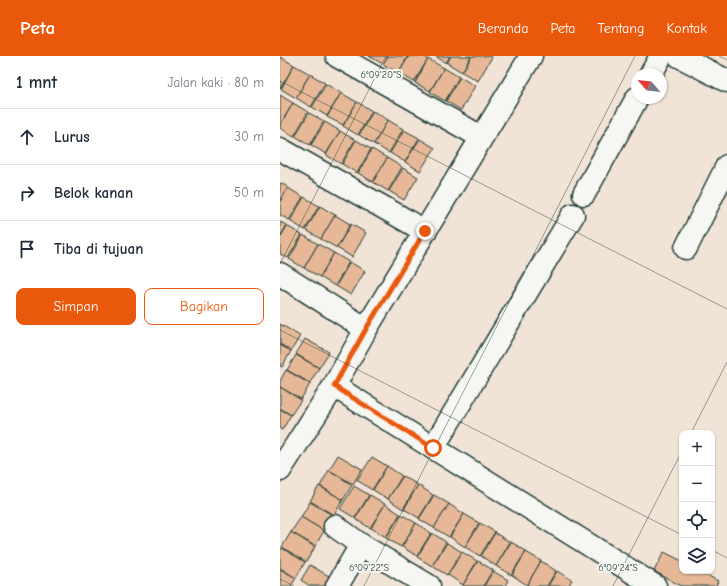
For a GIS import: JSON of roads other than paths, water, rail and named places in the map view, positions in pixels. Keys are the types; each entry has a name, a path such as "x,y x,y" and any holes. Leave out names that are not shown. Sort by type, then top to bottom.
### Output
{"street":[{"path":"337,56 481,137"},
{"path":"280,470 334,386 366,329 531,56"},
{"path":"653,68 660,56"},
{"path":"679,56 727,81"},
{"path":"584,194 634,104"},
{"path":"280,149 425,231"},
{"path":"686,248 727,166"},
{"path":"433,448 573,215"},
{"path":"280,274 366,329"},
{"path":"334,386 433,448 623,578 655,586"},
{"path":"335,526 361,545 429,586"},
{"path":"337,586 361,545"}]}
